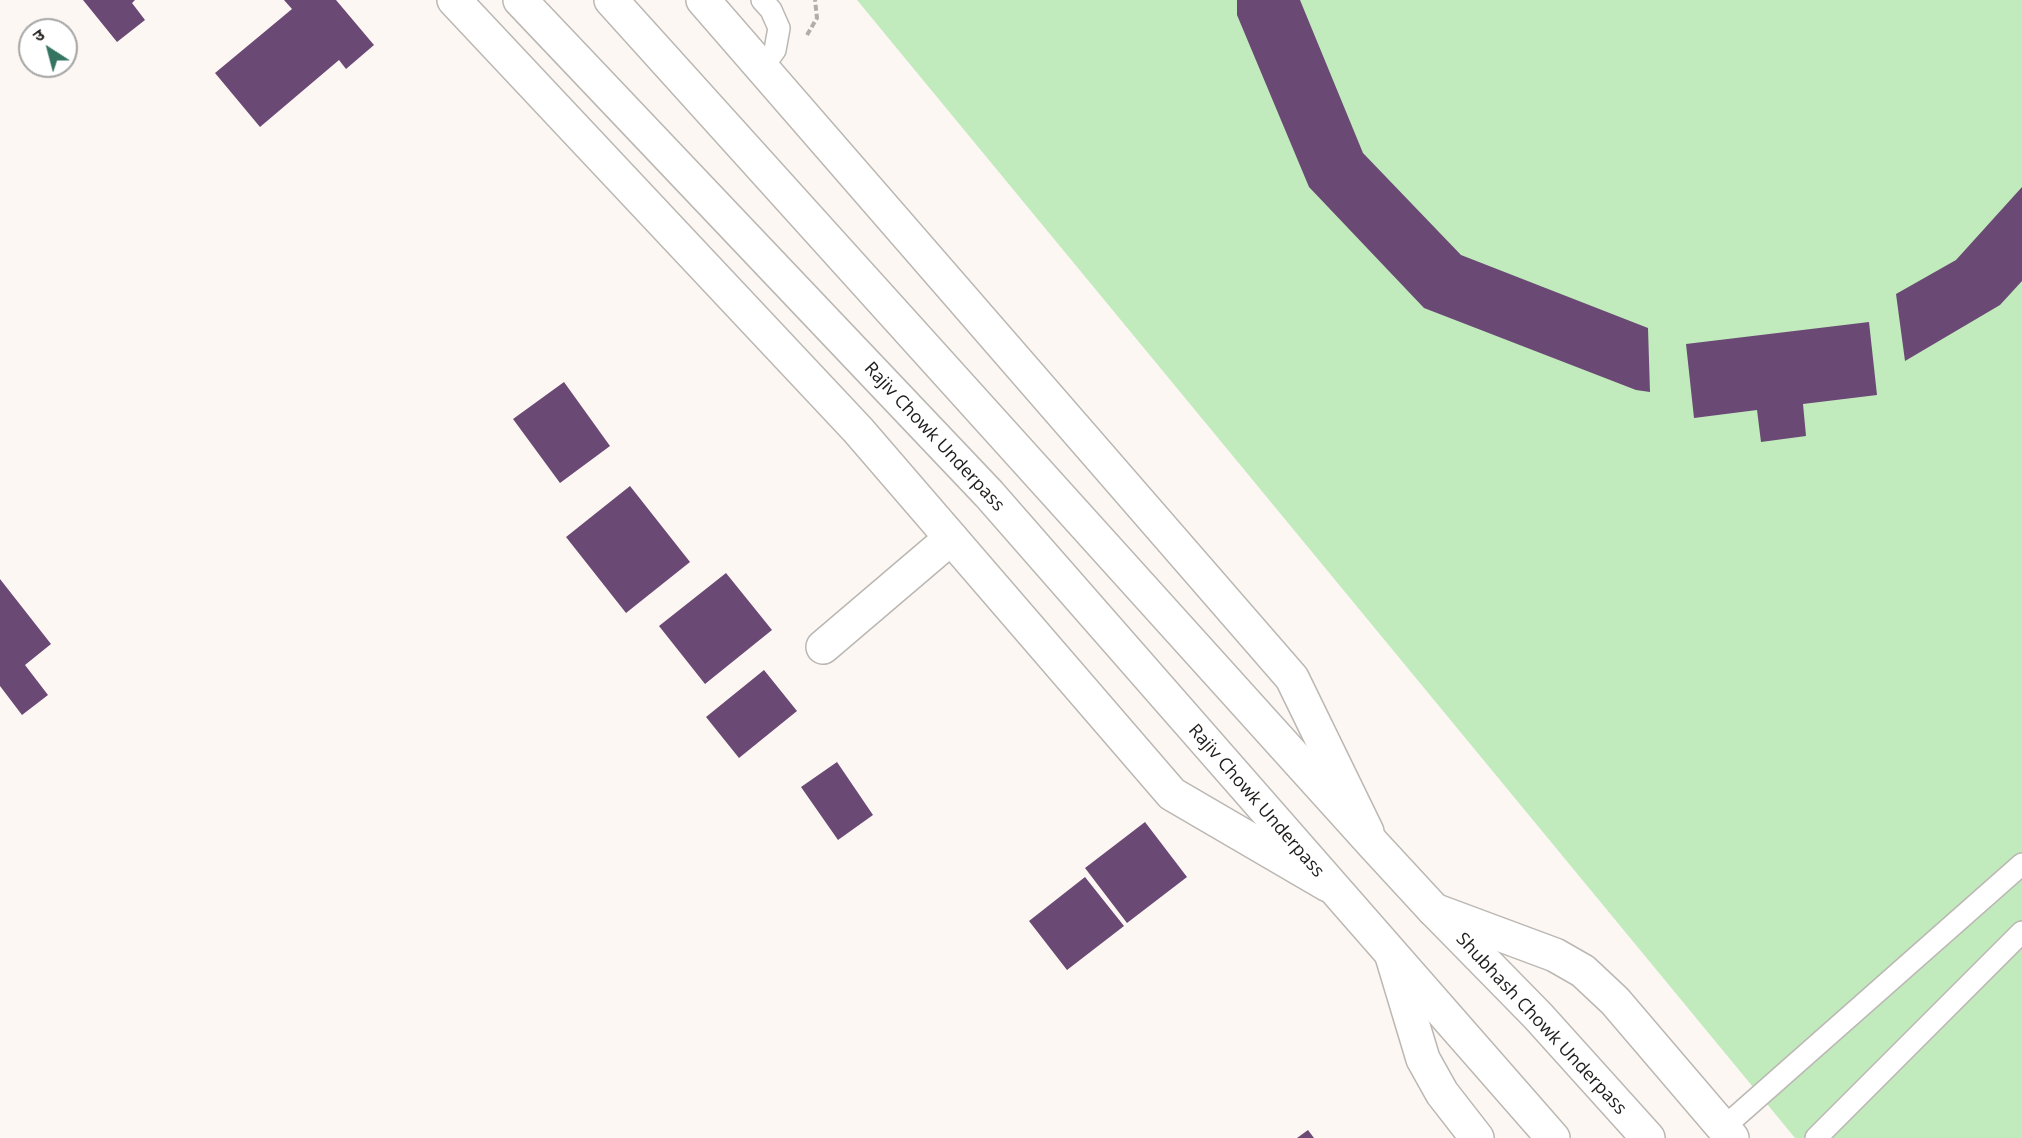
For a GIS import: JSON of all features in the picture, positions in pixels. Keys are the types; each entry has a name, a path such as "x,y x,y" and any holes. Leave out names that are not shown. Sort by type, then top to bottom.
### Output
{"main road":[{"path":"454,0 858,430 1172,794 1332,888"},
{"name":"Rajiv Chowk Underpass","path":"520,0 989,494 1392,956"},
{"path":"611,0 1374,845"},
{"path":"703,0 1292,678 1374,845"},
{"path":"823,647 951,538"},
{"name":"Shubhash Chowk Underpass","path":"1374,845 1538,1016 1648,1138"},
{"path":"1434,910 1555,955 1583,971 1615,1001 1728,1133"},
{"path":"1392,956 1423,1059 1442,1093 1477,1138"},
{"path":"1392,956 1553,1138"}],"lane":[{"path":"762,0 771,10 779,28 775,50 762,68"},
{"path":"1728,1133 2022,864"},
{"path":"1816,1138 2022,932"}],"green space":[{"path":"857,0 2022,0 2022,1138 1795,1138"}],"building":[{"path":"83,0 135,0 132,3 145,20 117,42"},
{"path":"284,0 336,0 374,45 346,69 339,60 260,127 215,73 292,9"},
{"path":"1237,0 1300,0 1363,153 1461,255 1648,328 1650,392 1636,390 1424,308 1309,187 1237,15"},
{"path":"2022,187 2022,281 2000,305 1905,361 1896,294 1956,260"},
{"path":"1869,322 1877,395 1803,404 1806,436 1761,442 1757,410 1694,418 1686,344"},
{"path":"564,382 610,446 560,483 513,419"},
{"path":"630,486 690,562 626,613 566,537"},
{"path":"726,573 772,630 705,684 659,626"},
{"path":"0,579 51,644 25,665 48,695 22,715 0,686"},
{"path":"764,670 797,711 739,758 706,717"},
{"path":"837,762 873,815 838,840 801,787"},
{"path":"1145,822 1187,877 1127,923 1085,868"},
{"path":"1085,877 1124,926 1067,970 1029,921"},
{"path":"1308,1130 1314,1138 1297,1138"}]}
